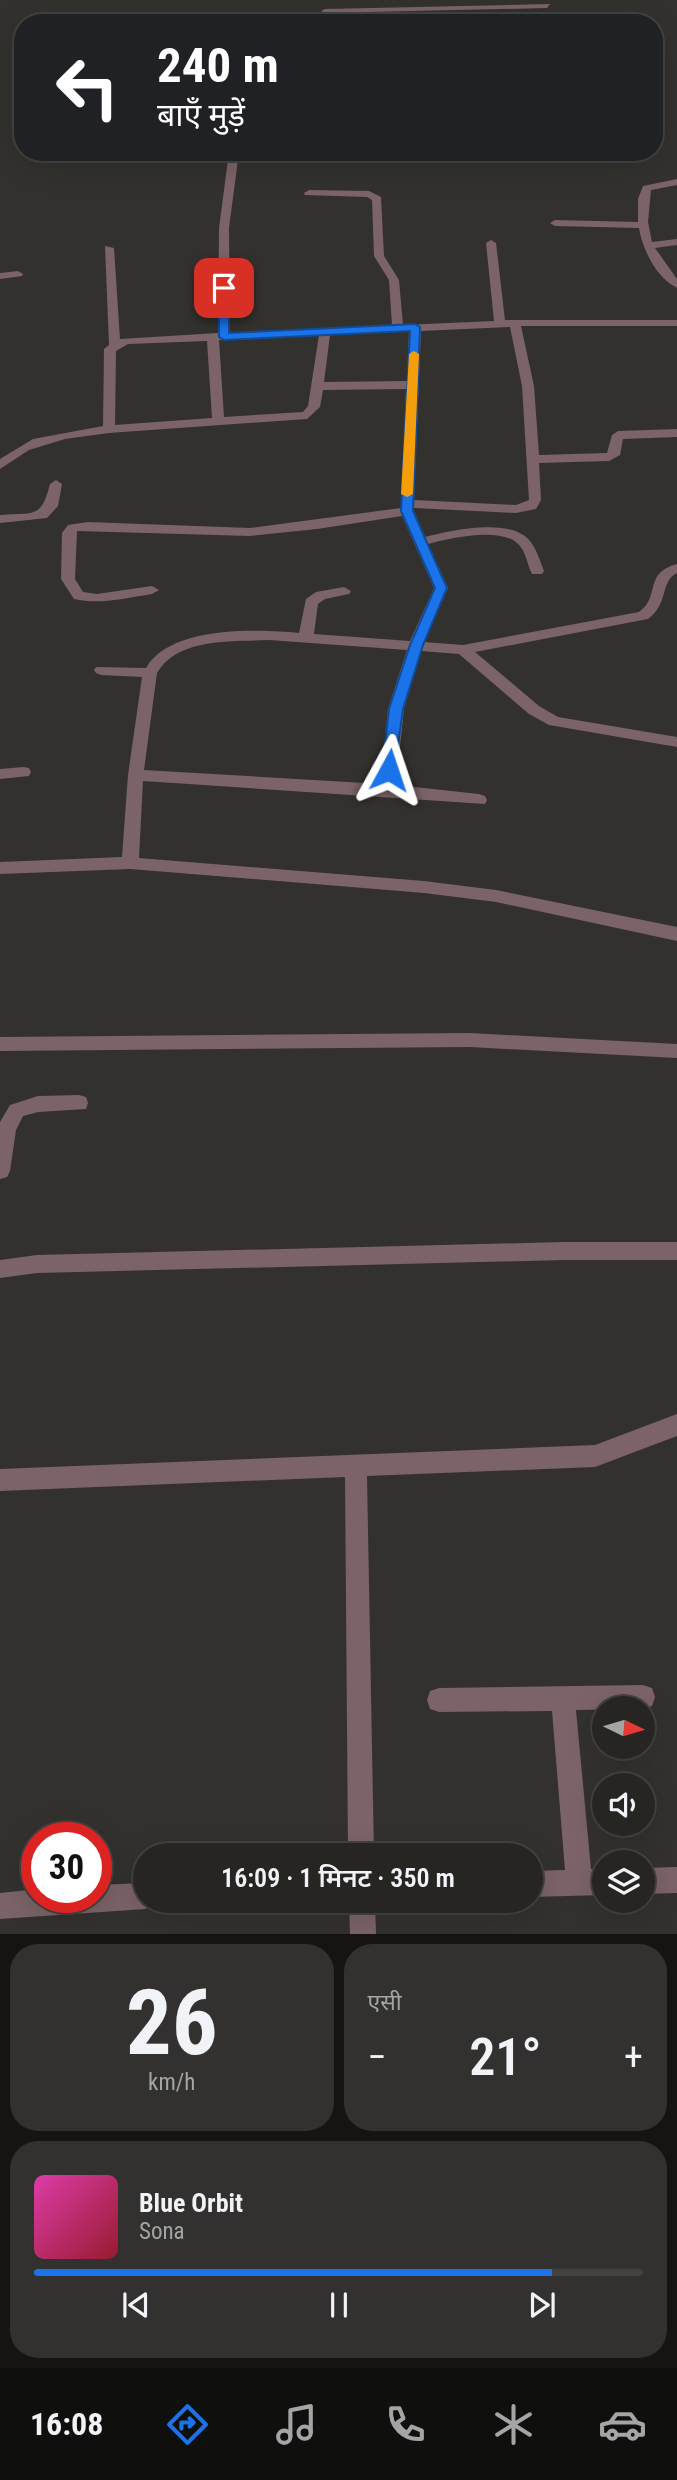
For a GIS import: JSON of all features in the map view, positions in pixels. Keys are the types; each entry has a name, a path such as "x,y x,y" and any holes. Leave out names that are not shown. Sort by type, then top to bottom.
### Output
{"street":[{"path":"325,11 446,4 547,6"},
{"path":"218,422 223,228 233,161"},
{"path":"677,182 647,188 643,194 642,225 646,246 677,285"},
{"path":"309,193 369,194 377,200 379,256 394,280 398,328"},
{"path":"555,223 642,225"},
{"path":"646,246 677,242"},
{"path":"491,243 500,323"},
{"path":"109,248 115,345"},
{"path":"0,275 18,274"},
{"path":"109,429 110,349 126,341 500,323 677,323"},
{"path":"152,590 97,598 79,596 68,579 69,533 73,528 88,526 227,533 279,530 407,508 531,506 534,500 528,386 515,323"},
{"path":"388,790 396,709 416,645 441,588 407,508 415,327"},
{"path":"0,465 23,446 41,440 109,429 307,415 314,407 326,332"},
{"path":"318,386 412,385"},
{"path":"532,459 609,457 614,455 618,435 677,433"},
{"path":"0,519 42,515 51,506 55,484"},
{"path":"421,542 459,532 510,535 526,544 537,570"},
{"path":"131,863 136,775 150,673 164,656 184,644 236,635 306,637 463,650 643,616 653,611 658,601 659,583 664,573 677,568"},
{"path":"306,637 312,602 321,595 344,591"},
{"path":"463,650 534,710 554,721 677,742"},
{"path":"101,670 150,673"},
{"path":"0,774 23,772"},
{"path":"136,775 388,790 479,800"},
{"path":"0,867 131,863 496,896 677,934"},
{"path":"0,1044 490,1040 677,1051"},
{"path":"0,1171 6,1123 14,1111 34,1104 79,1103"},
{"path":"0,1269 37,1264 564,1251 677,1251"},
{"path":"0,1480 595,1456 615,1452 677,1424"},
{"path":"356,1464 361,1843"},
{"path":"543,1884 591,1882 563,1698"},
{"path":"439,1700 592,1698"},
{"path":"655,1881 677,1880"},
{"path":"0,1906 133,1897"},
{"path":"362,1913 363,1934"}],"slow traffic":[{"path":"407,494 414,354"}],"route":[{"path":"224,288 224,337 415,327 407,511 441,588 416,645 396,709 389,770"}]}
